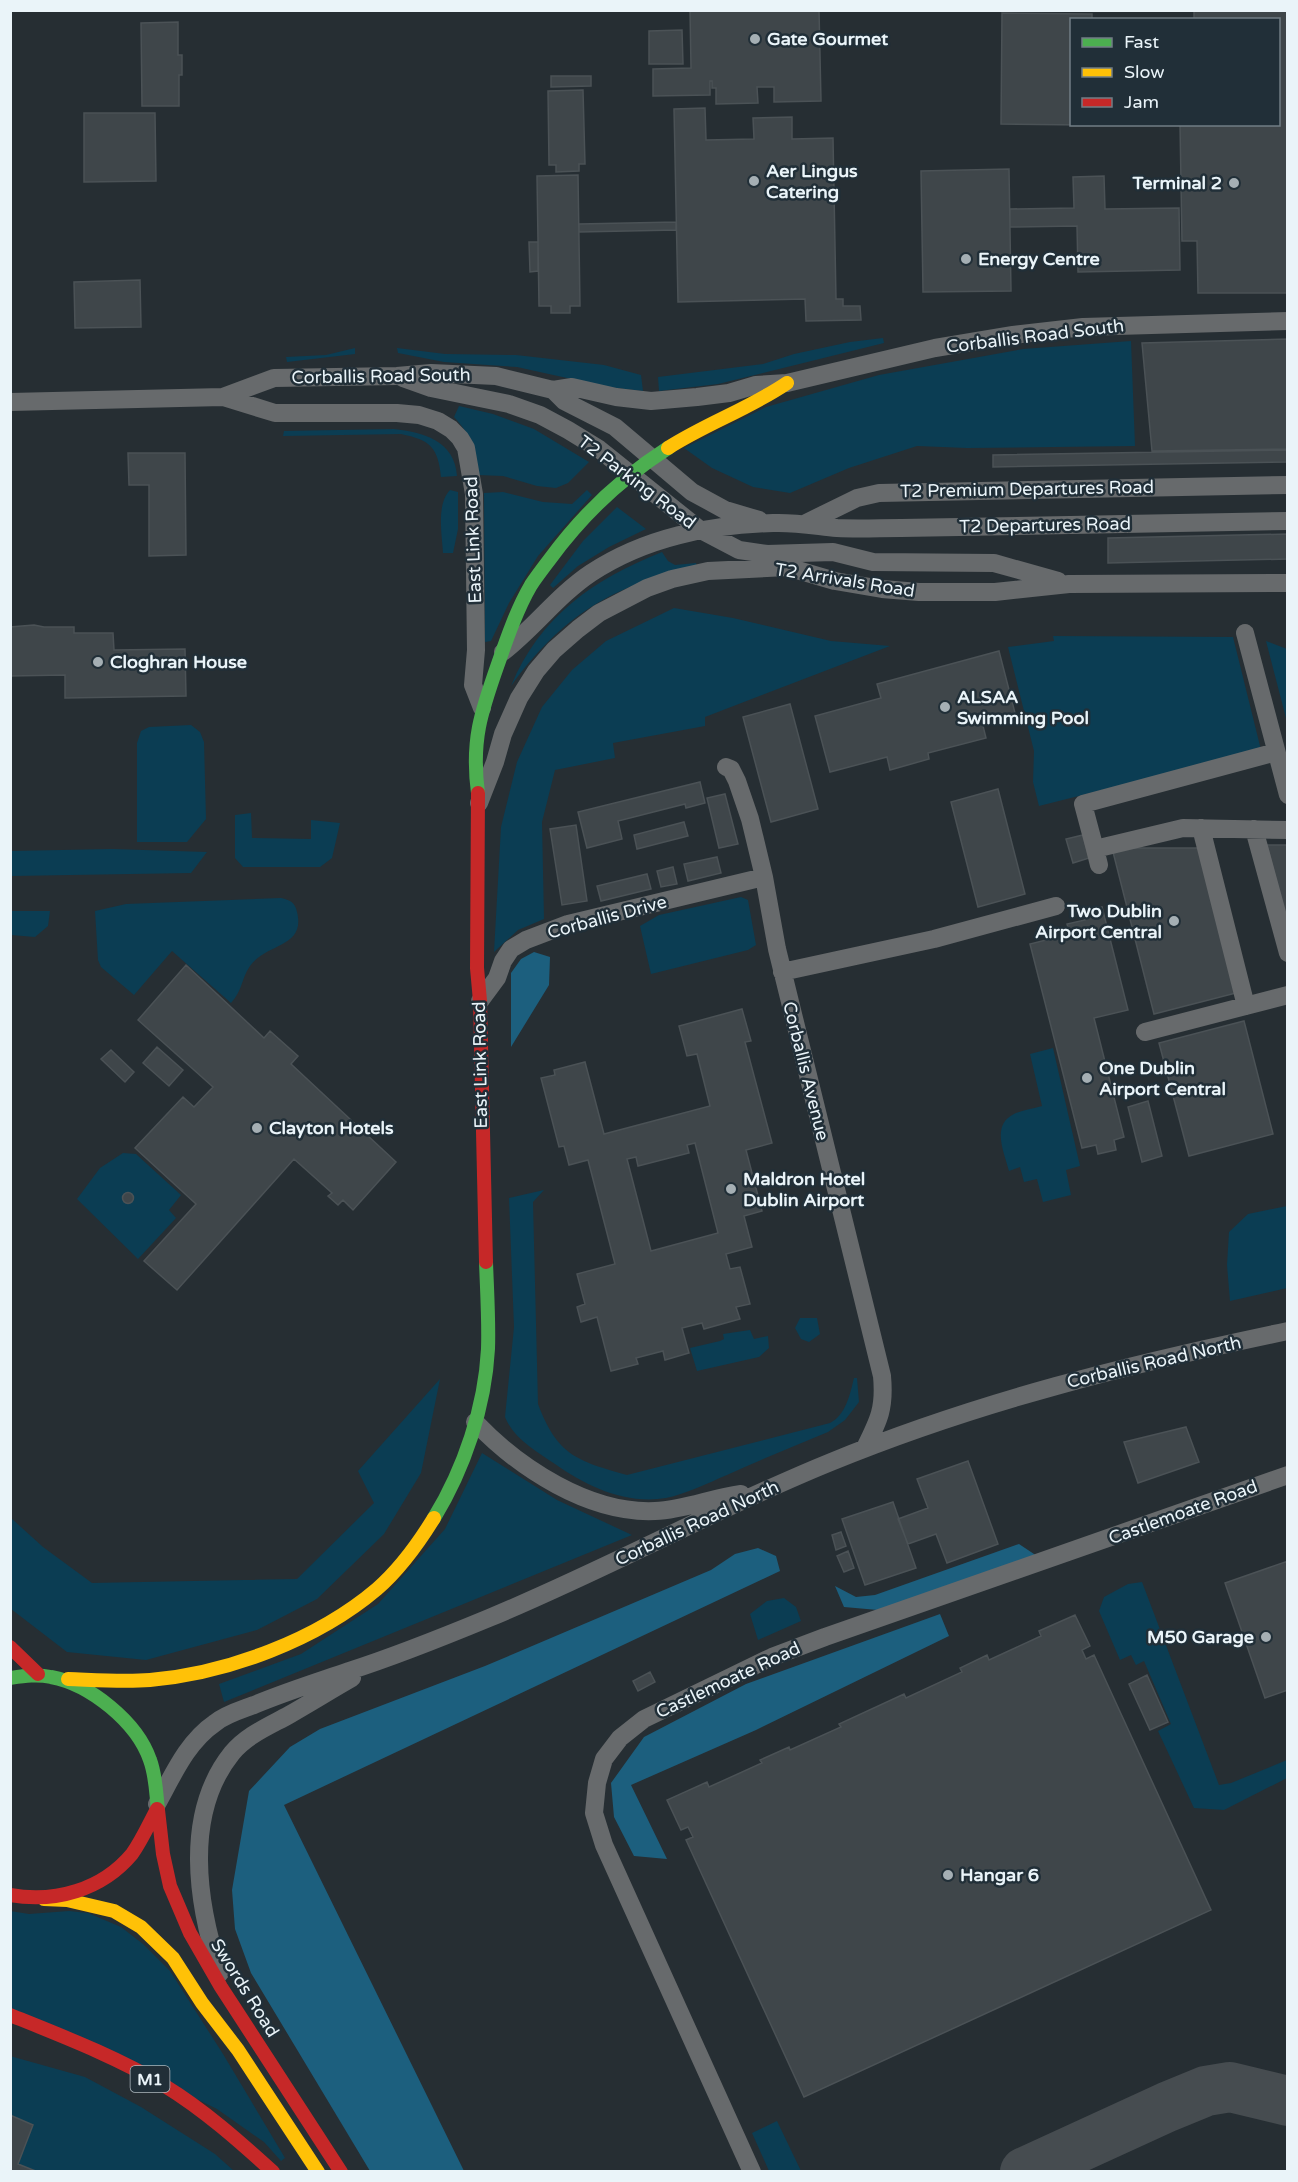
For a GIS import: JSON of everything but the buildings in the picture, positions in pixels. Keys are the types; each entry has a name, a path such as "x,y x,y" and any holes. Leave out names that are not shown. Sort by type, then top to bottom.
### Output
{"main road":[{"name":"Corballis Road South","path":"630,476 651,458 704,426 762,400 787,383"},
{"name":"East Link Road","path":"68,1679 136,1681 202,1673 300,1639 342,1615 377,1590 404,1563 431,1526 447,1497 470,1443 488,1350 480,1001 477,968 479,803 474,765 482,708 531,585 548,560 597,502 630,476"},
{"path":"10,1647 38,1674"},
{"path":"10,1678 38,1674 68,1679"},
{"name":"Swords Road","path":"68,1679 99,1697 124,1721 144,1747 154,1777 166,1868 173,1896 197,1947 340,2172"},
{"path":"44,1899 83,1889 105,1878 127,1859 144,1834 157,1806"},
{"path":"10,1895 67,1900 114,1911 141,1927 172,1958 238,2050 318,2172"},
{"path":"206,2008 231,2055 305,2172"},
{"name":"M1","path":"10,2015 86,2046 165,2086 225,2129 273,2172"}],"street":[{"name":"Corballis Road South","path":"10,402 223,398 274,378 458,373 496,376 553,390 572,387 616,397 651,400 729,393 756,385 787,383 935,348 1013,335 1083,327 1287,321"},
{"name":"T2 Parking Road","path":"397,376 431,388 509,404 540,415 599,449 699,529 739,550"},
{"path":"553,390 564,401 615,427 706,500 747,518 803,525"},
{"name":"East Link Road","path":"223,398 275,413 419,415 438,421 460,438 466,448 474,494 476,650 473,685 482,708"},
{"name":"T2 Premium Departures Road","path":"803,525 857,498 879,493 1287,485"},
{"name":"T2 Departures Road","path":"803,525 840,528 901,528 1287,521"},
{"path":"503,652 523,637 567,593 612,560 651,543 699,529 774,523"},
{"name":"T2 Arrivals Road","path":"739,550 767,554 833,552 873,562 994,563 1069,584"},
{"name":"T2 Arrivals Road","path":"479,803 503,734 519,698 536,670 578,628 647,588 672,579 708,571 787,567 835,581 882,590 919,592 994,592 1069,584 1287,583"},
{"path":"1245,633 1287,795"},
{"path":"1276,752 1083,804 1097,857 1183,828 1287,830"},
{"name":"Corballis Avenue","path":"726,767 731,770 737,781 750,819 764,877 782,972 882,1376 883,1403 879,1418 865,1448"},
{"path":"1201,828 1246,1006"},
{"path":"1254,829 1287,953"},
{"name":"Corballis Drive","path":"480,1001 512,949 526,940 568,924 764,877"},
{"path":"782,972 934,939 1056,906"},
{"path":"1145,1032 1287,995"},
{"name":"Corballis Road North","path":"157,1806 189,1748 216,1721 285,1692 386,1659 545,1594 760,1491 865,1448 1013,1397 1195,1350 1287,1331"},
{"path":"475,1422 506,1451 556,1485 609,1507 633,1511 656,1511 689,1506 716,1497 760,1491"},
{"name":"Castlemoate Road","path":"752,2172 604,1845 594,1813 597,1783 604,1759 620,1738 644,1719 772,1657 1287,1475"},
{"path":"228,1997 207,1929 199,1872 200,1828 211,1790 233,1752 255,1733 386,1659"}],"shaded area":[{"path":"883,338 884,343 718,384 659,391 658,377 763,364 794,354 850,342"},
{"path":"1131,341 1135,446 967,448 917,446 849,468 790,493 753,487 712,468 684,448 766,407 879,375 1023,349"},
{"path":"355,348 355,354 287,362 286,357 326,355"},
{"path":"397,348 445,354 516,355 604,365 641,375 643,391 608,387 517,367 444,362 398,353"},
{"path":"459,406 493,414 534,429 589,462 568,483 556,488 537,486 503,476 478,475 472,443 454,417"},
{"path":"394,429 436,440 450,454 457,476 441,477 438,458 431,446 419,439 401,434 283,436 284,431"},
{"path":"450,490 458,492 458,529 453,553 443,553 441,512"},
{"path":"587,490 592,495 538,556 509,603 491,641 485,642 484,493 503,492 543,502 572,504"},
{"path":"617,507 646,529 609,547 578,566 553,588 550,585 583,541"},
{"path":"662,552 668,561 675,565 696,563 697,567 639,583 591,607 550,640 511,686 537,639 572,603 614,574"},
{"path":"674,608 733,618 831,641 890,646 705,717 705,726 613,743 615,758 555,770 542,822 544,919 518,930 494,952 501,827 517,762 542,707 572,670 606,641"},
{"path":"1053,636 1233,637 1261,750 1039,806 1033,782 1034,751 1008,647 1054,641"},
{"path":"1266,641 1287,649 1287,722"},
{"path":"191,725 200,732 204,742 206,819 187,842 137,842 137,743 141,731 149,727"},
{"path":"251,813 252,838 311,839 311,820 340,823 332,858 320,867 243,867 235,858 235,815"},
{"path":"112,849 207,852 191,873 11,876 11,851"},
{"path":"741,897 748,900 756,945 748,950 651,974 640,926 659,915"},
{"path":"281,898 292,902 295,906 298,924 296,932 290,939 265,953 250,966 238,994 231,1003 172,951 134,995 101,967 98,960 95,911 126,904"},
{"path":"11,911 50,911 48,926 35,937 11,935"},
{"path":"534,952 550,957 549,985 511,1047 511,973 521,959"},
{"path":"1053,1048 1080,1166 1066,1170 1071,1195 1043,1202 1037,1179 1024,1182 1020,1167 1009,1171 1002,1148 1001,1132 1007,1119 1014,1114 1042,1106 1030,1054"},
{"path":"123,1153 136,1154 181,1195 169,1210 176,1218 138,1259 77,1199 100,1168"},
{"path":"544,1190 533,1202 538,1404 553,1435 571,1453 582,1460 627,1475 830,1423 844,1409 854,1378 857,1378 859,1402 845,1420 828,1432 697,1488 666,1498 636,1499 607,1492 580,1480 540,1454 514,1432 505,1417 514,1327 509,1198"},
{"path":"1287,1206 1287,1288 1230,1301 1227,1265 1229,1232 1248,1214"},
{"path":"800,1318 817,1318 820,1334 809,1342 801,1339 795,1328"},
{"path":"750,1330 754,1339 768,1336 769,1348 759,1357 697,1371 690,1348 720,1341 724,1339 723,1334"},
{"path":"440,1379 421,1473 384,1534 317,1599 257,1630 146,1660 67,1652 11,1609 11,1518 43,1547 92,1583 297,1579 374,1503 358,1471"},
{"path":"482,1453 557,1500 632,1535 224,1702 219,1684 301,1654 378,1604 445,1529"},
{"path":"1019,1544 1037,1556 878,1610 844,1607 835,1586 856,1597 875,1595"},
{"path":"758,1548 776,1556 780,1571 284,1805 464,2171 370,2171 251,1973 235,1929 232,1890 249,1791 290,1747 320,1729 485,1666 711,1570 735,1554"},
{"path":"1142,1582 1219,1785 1231,1783 1287,1760 1287,1778 1224,1810 1194,1808 1158,1731 1171,1724 1144,1661 1136,1665 1131,1655 1120,1660 1099,1611 1104,1597 1128,1584"},
{"path":"784,1598 796,1607 801,1621 758,1640 750,1614 767,1601"},
{"path":"940,1614 949,1636 756,1730 631,1785 667,1859 634,1856 614,1817 611,1783 644,1737 746,1684"},
{"path":"10,1911 29,1914 69,1911 88,1913 121,1927 143,1944 170,1971 285,2158 281,2161 264,2142 217,2109 11,2008"},
{"path":"10,2056 85,2077 141,2107 215,2154 234,2171 11,2171"},
{"path":"777,2121 801,2171 769,2171 752,2133"}],"taxiway":[{"path":"1025,2172 1206,2091 1230,2087 1288,2101"}],"traffic: fast":[{"path":"478,793 476,758 482,712 509,634 531,585 589,512 619,484 668,448"},
{"path":"434,1518 455,1479 471,1437 483,1393 488,1349 486,1262"},
{"path":"10,1678 41,1676 66,1681 96,1696 110,1707 135,1732 144,1746 154,1772 158,1810"}],"traffic: slow":[{"path":"668,448 758,401 787,383"},
{"path":"68,1679 140,1681 180,1676 240,1662 270,1651 327,1624 377,1589 408,1556 434,1518"},
{"path":"44,1899 67,1900 114,1911 141,1927 173,1958 202,2003 238,2050 318,2172"}],"traffic: jam":[{"path":"478,793 477,968 480,1001 486,1262"},
{"path":"10,1647 38,1674"},
{"path":"10,1895 27,1897 60,1895 77,1891 107,1877 132,1854 157,1809"},
{"path":"158,1810 163,1854 170,1886 190,1933 221,1987 341,2172"},
{"path":"10,2015 109,2056 147,2075 207,2116 273,2172"}],"place":[{"name":"Gate Gourmet","path":"755,39"},
{"name":"Aer Lingus Catering","path":"754,181"},
{"name":"Terminal 2","path":"1234,183"},
{"name":"Energy Centre","path":"966,259"},
{"name":"Cloghran House","path":"98,662"},
{"name":"ALSAA Swimming Pool","path":"945,707"},
{"name":"Two Dublin Airport Central","path":"1174,921"},
{"name":"One Dublin Airport Central","path":"1087,1078"},
{"name":"Clayton Hotels","path":"257,1128"},
{"name":"Maldron Hotel Dublin Airport","path":"731,1189"},
{"name":"M50 Garage","path":"1266,1637"},
{"name":"Hangar 6","path":"948,1875"}]}
